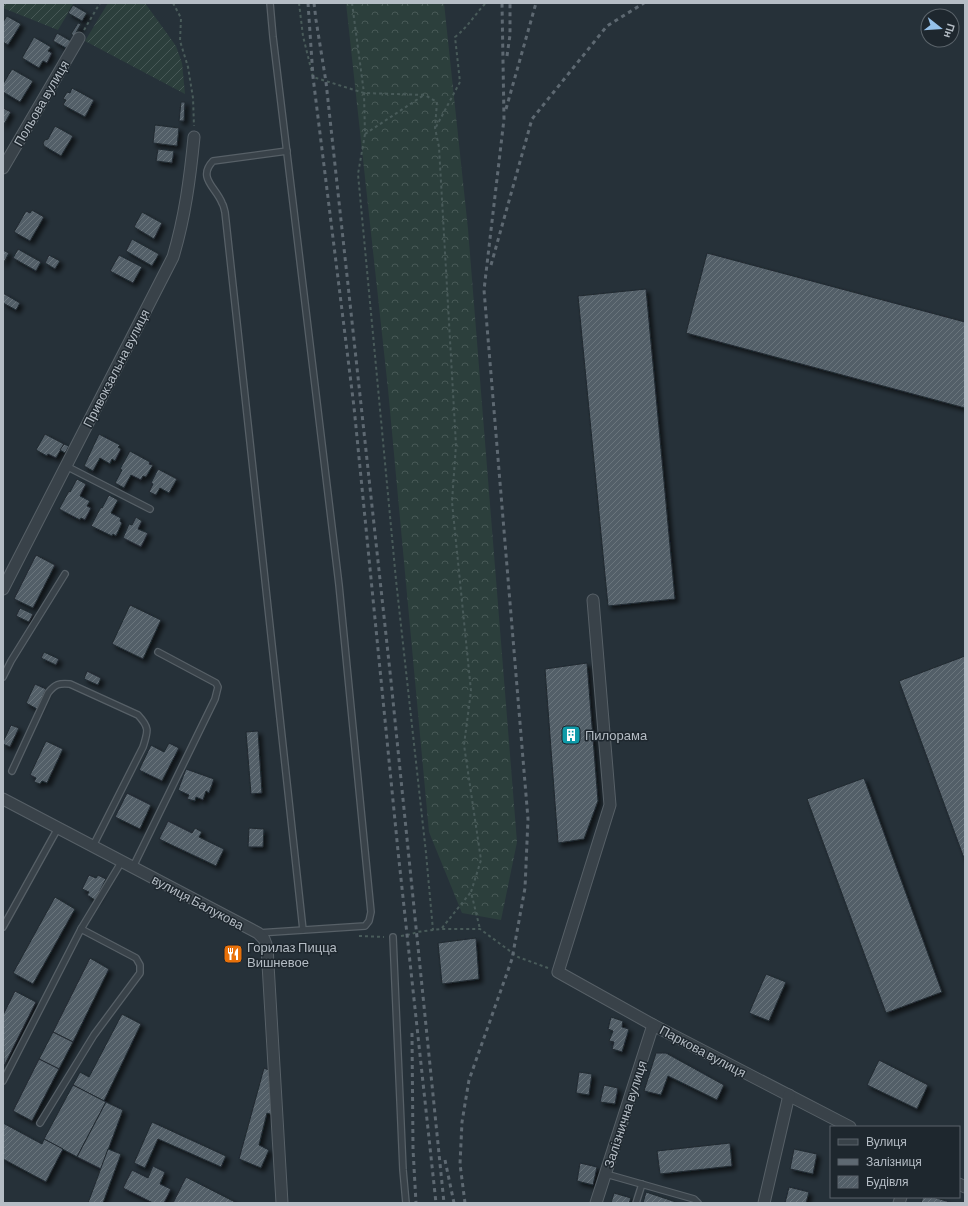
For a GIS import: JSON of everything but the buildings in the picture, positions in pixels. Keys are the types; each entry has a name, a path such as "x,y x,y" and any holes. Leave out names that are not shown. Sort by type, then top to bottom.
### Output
{"street":[{"name":"Польова вулиця","path":"3,168 79,38"},
{"name":"Привокзальна вулиця","path":"3,589 173,257 181,232 189,186 194,137"},
{"path":"558,972 610,805 593,600"},
{"name":"вулиця Балукова","path":"3,799 258,933 264,938 267,947 282,1203"},
{"name":"Паркова вулиця","path":"558,972 653,1025 848,1126"},
{"name":"Залізнична вулиця","path":"596,1203 653,1025"},
{"path":"764,1203 789,1095"}],"lane":[{"path":"258,933 365,926 369,921 371,912 339,585 270,3"},
{"path":"287,151 213,161 208,167 207,176 222,202 225,212 303,930"},
{"path":"66,466 150,509"},
{"path":"3,677 11,661 65,574"},
{"path":"133,867 215,698 218,687 216,683 158,652"},
{"path":"12,771 48,693 54,686 61,683 70,684 138,715 146,724 147,735 143,747 93,846"},
{"path":"3,927 58,828"},
{"path":"3,1081 81,929 122,861"},
{"path":"40,1123 94,1035 140,973 140,965 136,958 81,929"},
{"path":"393,937 402,1170 406,1203"},
{"path":"606,1174 694,1199 698,1203"},
{"path":"636,1203 642,1184"}],"path":[{"path":"79,38 100,3"},
{"path":"173,3 181,18 180,41 188,67 193,98 194,137"},
{"path":"299,3 303,36 313,76 364,93 425,95 437,102 435,128 439,147 456,445 452,502 471,691 464,745 481,860 471,892 441,929"},
{"path":"352,3 364,93 365,134 358,174 395,572 426,845 433,930"},
{"path":"435,128 460,82 455,37 465,29 486,3"},
{"path":"365,134 425,95"},
{"path":"471,892 480,929"},
{"path":"356,936 393,937 441,929 480,929 518,957 558,972"}],"green space":[{"path":"3,3 74,3 58,30 3,8"},
{"path":"108,3 145,3 176,46 182,63 185,94 85,41"},
{"path":"346,3 444,3 468,229 517,842 501,920 462,913 429,832 388,389"}],"railway":[{"path":"308,3 313,77 354,407 398,851 436,1203"},
{"path":"314,3 326,82 391,681 444,1203"},
{"path":"465,1203 460,1164 462,1122 469,1080 512,959 525,888 528,819 484,290 504,119 502,3"},
{"path":"507,56 510,35 510,3"},
{"path":"506,109 536,3"},
{"path":"491,265 532,119 607,26 644,3"},
{"path":"412,1033 413,1149 416,1203"},
{"path":"445,1160 454,1203"}],"place":[{"name":"Пилорама","path":"571,735"},
{"name":"Горилаз Пицца Вишневое","path":"233,954"}]}
